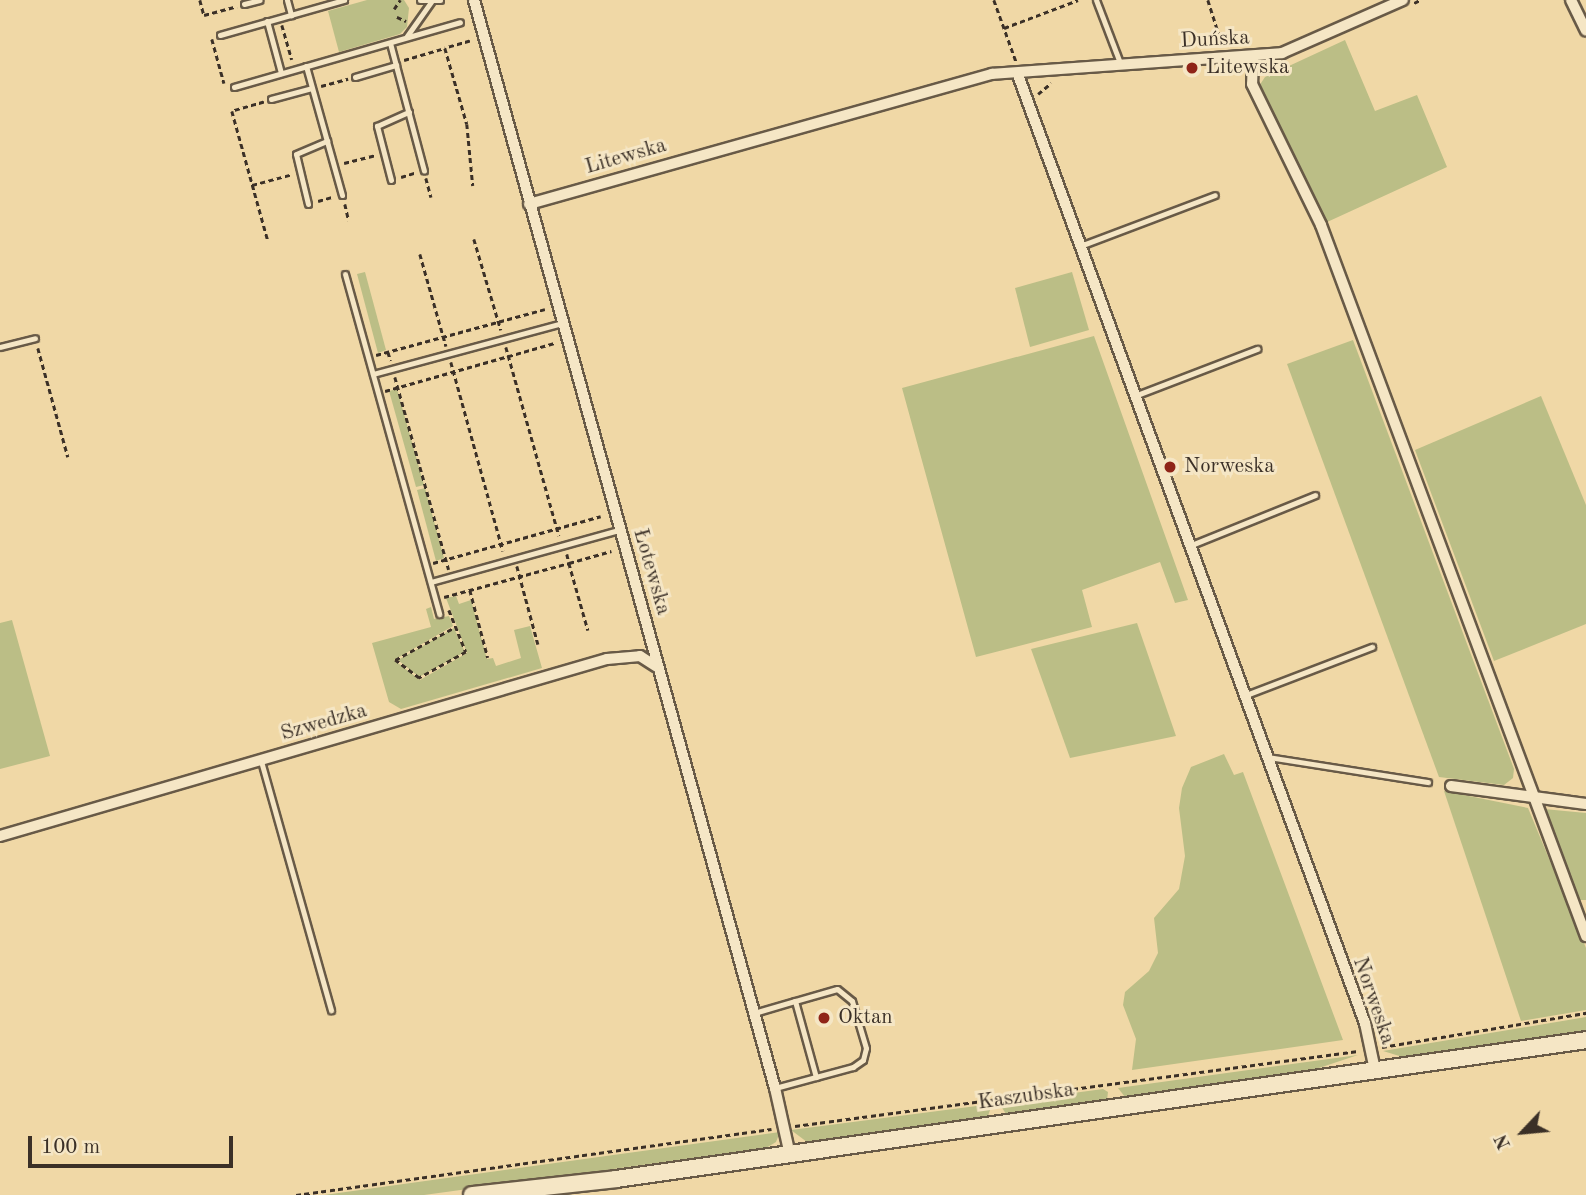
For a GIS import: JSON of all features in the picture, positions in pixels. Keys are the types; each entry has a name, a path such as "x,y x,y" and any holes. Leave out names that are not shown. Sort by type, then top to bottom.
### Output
{"main road":[{"name":"Kaszubska","path":"472,1195 790,1154 1586,1041"}],"street":[{"name":"Łotewska","path":"474,0 775,1088 790,1154"},
{"name":"Duńska","path":"1018,71 1253,58 1311,44 1403,0"},
{"path":"1571,0 1586,31"},
{"path":"1253,58 1252,84 1321,225 1532,799 1586,936"},
{"name":"Litewska","path":"529,204 992,74 1018,71"},
{"name":"Norweska","path":"1018,71 1243,696 1365,1023 1375,1070"},
{"name":"Szwedzka","path":"0,836 607,659 640,656 657,667"},
{"path":"1451,786 1532,799 1586,804"}],"lane":[{"path":"244,4 260,0"},
{"path":"286,0 291,15"},
{"path":"220,35 344,0"},
{"path":"420,0 440,0"},
{"path":"1096,0 1121,66"},
{"path":"404,38 431,2"},
{"path":"267,22 281,73"},
{"path":"234,87 460,22"},
{"path":"390,43 424,171"},
{"path":"355,77 396,64"},
{"path":"306,66 342,195"},
{"path":"271,99 312,88"},
{"path":"391,180 377,126 409,112"},
{"path":"308,204 295,158 299,150 327,141"},
{"path":"1080,246 1215,195"},
{"path":"345,274 439,614"},
{"path":"373,374 562,323"},
{"path":"0,347 36,338"},
{"path":"1134,396 1257,349"},
{"path":"1189,546 1315,495"},
{"path":"430,582 619,530"},
{"path":"1243,696 1372,647"},
{"path":"1265,756 1428,782"},
{"path":"261,761 331,1010"},
{"path":"754,1013 837,989 844,991 852,1001 866,1048 859,1063 775,1088"},
{"path":"795,1001 816,1077"}],"path":[{"path":"200,0 204,15 244,4"},
{"path":"394,9 400,0"},
{"path":"994,0 1018,71"},
{"path":"1004,28 1078,0"},
{"path":"1208,0 1221,34 1223,58"},
{"path":"280,18 295,69"},
{"path":"220,35 211,37 226,89 234,87"},
{"path":"396,64 470,41"},
{"path":"445,48 467,124 473,186"},
{"path":"312,88 355,77"},
{"path":"268,241 232,111 271,99"},
{"path":"334,165 383,153"},
{"path":"391,180 424,171 431,197"},
{"path":"252,185 299,172"},
{"path":"308,204 342,195 349,221"},
{"path":"474,239 499,321"},
{"path":"421,254 443,337"},
{"path":"368,357 545,309"},
{"path":"36,338 68,457"},
{"path":"504,339 557,529"},
{"path":"378,393 555,343"},
{"path":"393,369 451,576"},
{"path":"453,372 501,544"},
{"path":"426,565 601,516"},
{"path":"436,600 611,551"},
{"path":"569,563 588,630"},
{"path":"520,577 538,644"},
{"path":"470,590 488,658"},
{"path":"445,597 466,652 419,678 395,660 455,626"},
{"path":"296,1195 1371,1049 1586,1013"}],"green space":[{"path":"367,0 404,0 409,8 407,27 400,34 339,52 328,11"},
{"path":"1345,40 1375,111 1417,95 1447,167 1325,223 1259,86 1265,77"},
{"path":"365,272 386,350 378,353 357,274"},
{"path":"1072,272 1089,330 1030,347 1015,288"},
{"path":"1094,336 1188,600 1175,603 1160,562 1082,590 1092,627 976,657 902,388"},
{"path":"1353,340 1514,769 1513,778 1504,785 1439,777 1287,364"},
{"path":"397,389 424,485 416,487 389,391"},
{"path":"1541,396 1586,505 1586,624 1494,661 1415,450"},
{"path":"425,488 444,558 436,561 417,490"},
{"path":"456,596 459,604 471,600 487,659 493,658 496,666 521,658 514,630 530,626 542,668 401,709 389,702 372,643 431,627 426,609 431,607 434,619 449,616 453,626 394,660 420,680 467,653 446,598"},
{"path":"12,620 50,756 0,769 0,623"},
{"path":"1137,623 1176,736 1070,758 1031,649"},
{"path":"454,628 465,652 419,677 398,660"},
{"path":"1224,754 1234,775 1243,772 1343,1040 1132,1070 1136,1039 1123,1005 1125,992 1149,971 1158,953 1154,918 1179,889 1185,856 1179,808 1182,788 1191,767"},
{"path":"1444,791 1528,808 1586,948 1586,1010 1521,1021"},
{"path":"1544,809 1586,813 1586,900 1580,900"},
{"path":"1586,1017 1586,1034 1406,1058 1383,1051"},
{"path":"1358,1055 1301,1074 1125,1097 1118,1088"},
{"path":"1103,1089 1108,1092 1107,1100 1006,1114 999,1103"},
{"path":"992,1104 988,1116 807,1142 791,1130"},
{"path":"780,1132 776,1142 766,1148 424,1195 324,1195"}],"place":[{"name":"Litewska","path":"1192,68"},
{"name":"Norweska","path":"1170,467"},
{"name":"Oktan","path":"824,1018"}]}
